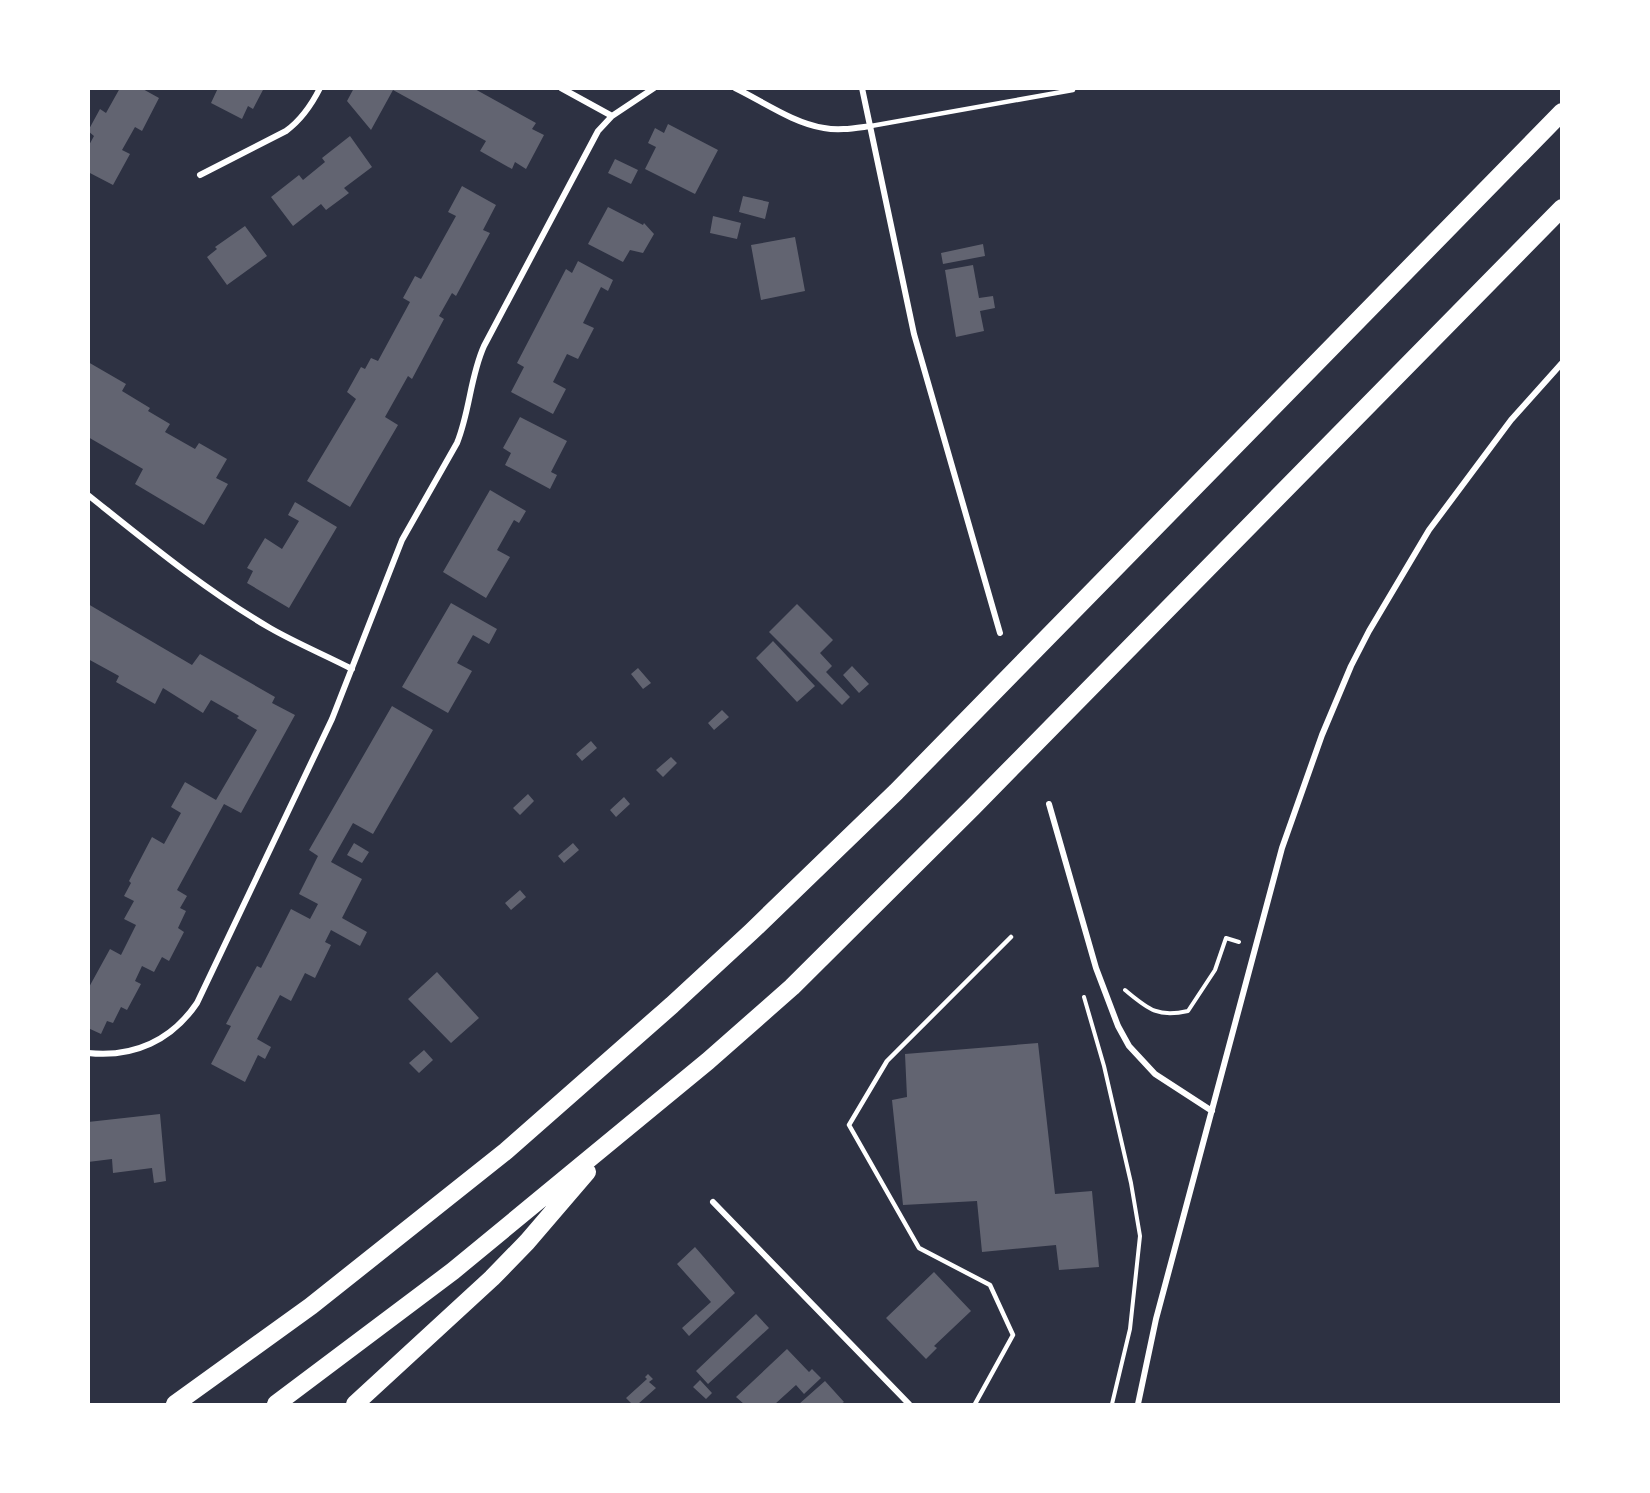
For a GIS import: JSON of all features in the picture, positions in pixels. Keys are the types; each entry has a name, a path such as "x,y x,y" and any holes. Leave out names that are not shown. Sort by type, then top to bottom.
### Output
{"highway":[{"path":"175,1404 363,1266 547,1116 783,902 941,746 1562,112"},
{"path":"276,1404 435,1285 708,1061 792,987 1082,697 1562,208"},
{"path":"355,1404 492,1278 541,1226 620,1134"}],"street":[{"path":"200,175 272,139 295,124 310,106 320,88"},
{"path":"561,88 612,116"},
{"path":"88,1053 111,1054 140,1049 166,1036 188,1016 204,989 332,719 402,540 464,427 476,363 484,346 598,131 612,116 654,88"},
{"path":"735,88 805,123 835,129 870,126"},
{"path":"862,88 914,334 1000,633"},
{"path":"1138,1404 1156,1319 1282,848 1307,771 1352,666 1388,597 1428,530 1510,420 1562,363"},
{"path":"88,495 228,602 272,629 352,669"},
{"path":"1049,804 1096,968 1118,1026 1130,1047 1155,1074 1212,1111"},
{"path":"713,1202 909,1404"}],"lane":[{"path":"870,126 1072,90"},
{"path":"975,1404 1013,1335 990,1285 919,1248 849,1125 887,1061 1011,937"}],"building":[{"path":"120,88 141,88 159,98 142,131 135,127 122,150 130,154 113,185 88,172 88,147 94,136 88,131 100,109 106,113"},
{"path":"218,88 264,88 253,109 248,106 242,119 211,103"},
{"path":"354,88 473,88 536,123 532,129 544,135 526,169 515,162 512,169 480,151 486,141 393,90 371,130 347,101"},
{"path":"668,124 718,150 695,194 645,169 656,147 648,143 655,128 664,133"},
{"path":"350,136 372,167 344,188 349,193 326,210 321,204 293,226 271,197 299,175 303,180 325,162 322,158"},
{"path":"615,159 638,170 631,184 608,173"},
{"path":"462,186 496,205 483,230 490,233 456,296 452,293 439,316 444,319 412,379 408,376 385,417 398,425 350,507 307,481 356,399 347,392 361,367 365,369 371,358 378,361 410,302 403,298 415,276 421,279 456,216 448,212"},
{"path":"743,196 769,202 765,219 739,212"},
{"path":"608,207 643,225 644,223 654,234 643,253 630,250 623,262 588,244"},
{"path":"713,216 741,223 737,239 710,233"},
{"path":"245,226 267,256 227,285 207,257 217,249 215,247"},
{"path":"795,237 805,291 761,300 751,245"},
{"path":"983,244 985,256 943,264 941,253"},
{"path":"578,261 613,280 608,291 601,287 583,323 594,328 578,359 567,354 553,382 566,389 553,414 511,392 524,367 517,363 566,269 572,273"},
{"path":"973,265 979,298 993,296 995,308 980,311 984,331 956,337 945,270"},
{"path":"88,362 126,384 122,391 150,408 148,411 170,424 165,432 195,449 199,443 227,459 216,478 228,484 204,525 135,484 143,469 88,437"},
{"path":"520,417 567,441 551,472 557,475 550,489 505,465 511,453 503,448"},
{"path":"490,490 526,511 519,523 514,520 497,550 510,557 486,598 443,572"},
{"path":"295,502 337,527 289,608 247,583 253,571 247,568 265,538 282,549 299,521 288,515"},
{"path":"451,603 497,629 489,644 473,635 457,663 472,671 448,713 402,687"},
{"path":"88,604 192,665 200,654 275,697 272,703 295,715 241,813 224,804 177,890 187,896 180,908 186,911 178,928 184,932 169,961 162,957 154,972 142,966 135,981 141,984 127,1010 121,1007 113,1023 107,1021 101,1034 88,1028 88,989 110,949 121,955 136,925 124,919 134,901 124,896 131,883 129,881 152,837 164,844 181,813 171,807 185,782 216,800 257,730 237,718 239,716 211,700 203,713 163,688 155,704 116,682 119,676 88,659"},
{"path":"797,604 833,640 820,653 832,666 826,672 850,697 842,705 769,632"},
{"path":"773,641 815,686 797,702 756,658"},
{"path":"852,666 869,684 859,693 843,675"},
{"path":"638,668 651,683 643,689 631,674"},
{"path":"392,706 433,730 373,834 353,823 331,862 362,879 342,918 367,932 360,946 331,930 325,942 331,945 315,978 305,973 291,1001 280,995 257,1039 271,1047 265,1059 258,1055 245,1082 211,1064 231,1026 226,1024 257,966 261,968 291,909 310,919 318,904 299,894 318,856 309,850"},
{"path":"722,710 729,717 714,730 708,723"},
{"path":"591,741 597,748 582,761 576,754"},
{"path":"671,757 677,763 663,777 656,770"},
{"path":"528,794 534,801 520,815 513,808"},
{"path":"624,797 630,804 616,817 610,810"},
{"path":"354,843 369,852 362,863 347,855"},
{"path":"573,843 579,850 564,863 558,856"},
{"path":"520,890 526,897 511,910 505,903"},
{"path":"437,972 479,1018 451,1043 408,999"},
{"path":"1038,1043 1055,1194 1092,1191 1099,1267 1059,1270 1056,1245 982,1252 977,1201 903,1205 892,1100 907,1097 905,1054"},
{"path":"424,1050 433,1060 419,1073 409,1063"},
{"path":"160,1114 166,1181 154,1183 152,1168 113,1173 112,1159 88,1162 88,1122"},
{"path":"695,1247 735,1293 689,1336 682,1328 711,1302 677,1264"},
{"path":"934,1272 971,1311 934,1346 937,1348 926,1359 886,1318"},
{"path":"756,1314 769,1328 708,1384 696,1371"},
{"path":"787,1349 809,1372 812,1369 821,1378 804,1394 796,1385 775,1404 744,1404 736,1397"},
{"path":"648,1374 653,1379 649,1382 656,1388 638,1404 632,1404 626,1398 647,1379 645,1377"},
{"path":"700,1380 712,1393 706,1399 693,1387"},
{"path":"825,1381 844,1402 841,1404 799,1404"}]}
